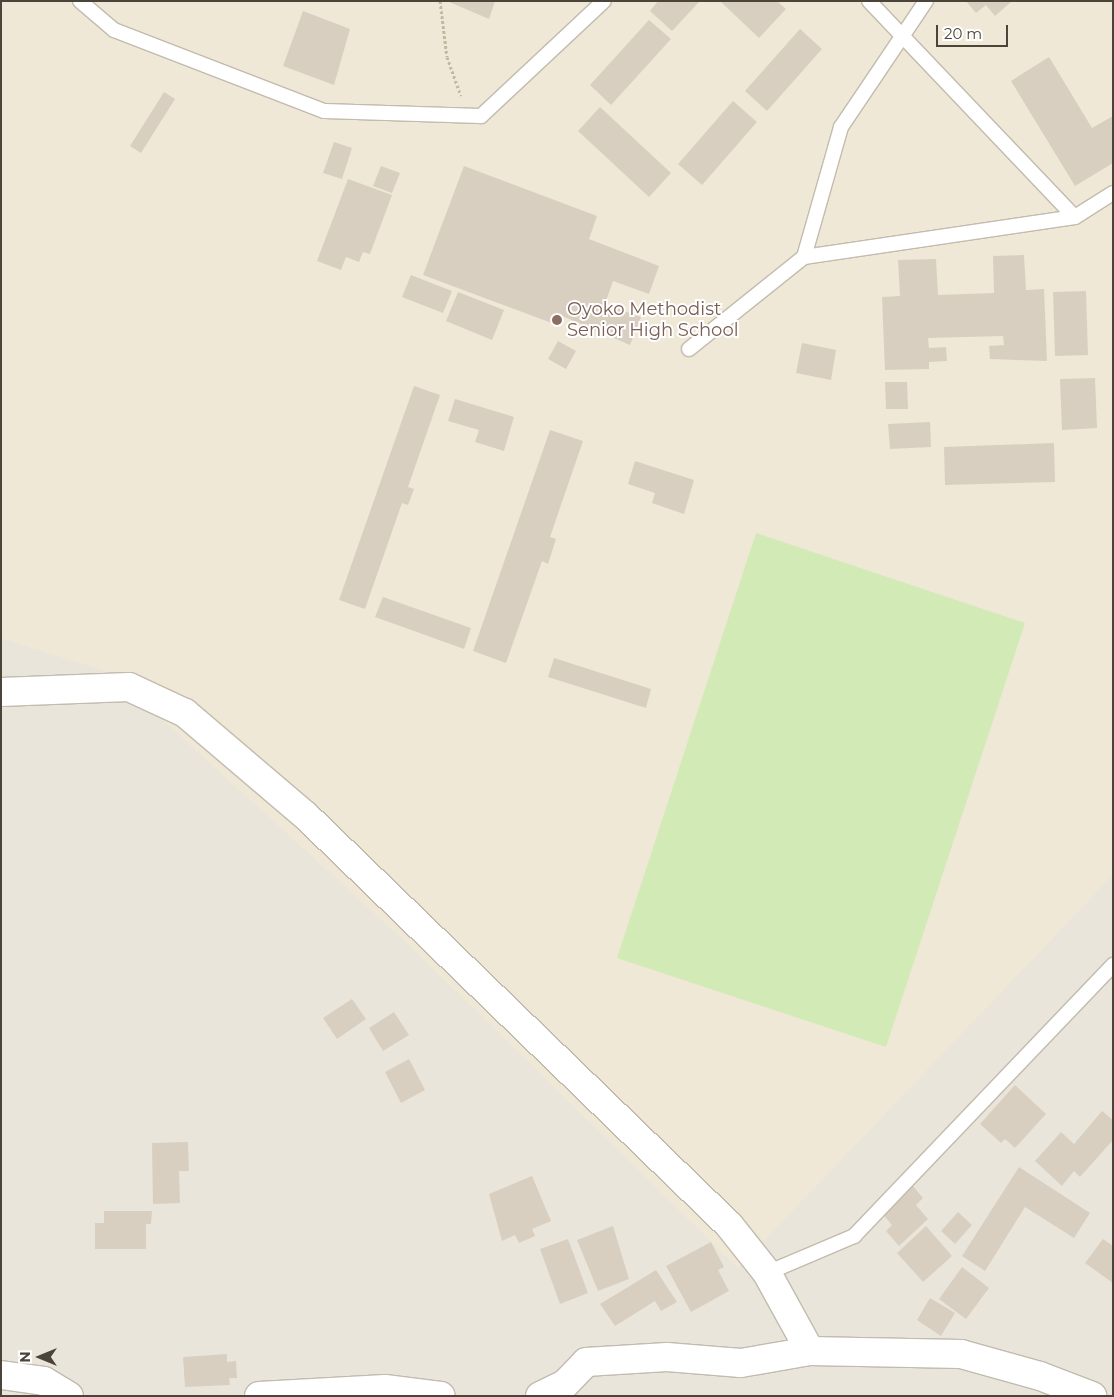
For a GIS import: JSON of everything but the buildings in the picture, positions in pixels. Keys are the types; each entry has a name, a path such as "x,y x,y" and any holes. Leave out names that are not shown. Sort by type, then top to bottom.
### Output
{"street":[{"path":"1,692 129,687 186,713 305,816 507,1008 729,1225 767,1273 810,1351"},
{"path":"540,1396 564,1384 586,1362 667,1357 741,1363 810,1351 961,1354 1040,1376 1092,1396"},
{"path":"1,1375 44,1381 69,1396"},
{"path":"259,1396 385,1389 441,1396"}],"lane":[{"path":"80,1 114,30 324,111 481,116 604,1"},
{"path":"869,1 900,37 1075,217"},
{"path":"804,257 841,127 926,1"},
{"path":"689,349 804,257 1075,217 1113,193"},
{"path":"767,1273 854,1236 1113,966"}],"path":[{"path":"440,1 447,57 458,93 481,116"}],"shaded area":[{"name":"Oyoko Methodist Senior High School","path":"1,1 1113,1 1113,1396 1,1396"},
{"name":"Oyoko Methodist Senior High School","path":"1,1 1113,1 1113,875 738,1268 408,944 111,673 1,638"}],"green space":[{"path":"756,533 1025,623 886,1047 617,958"}],"place":[{"name":"Oyoko Methodist Senior High School","path":"557,320"}]}
